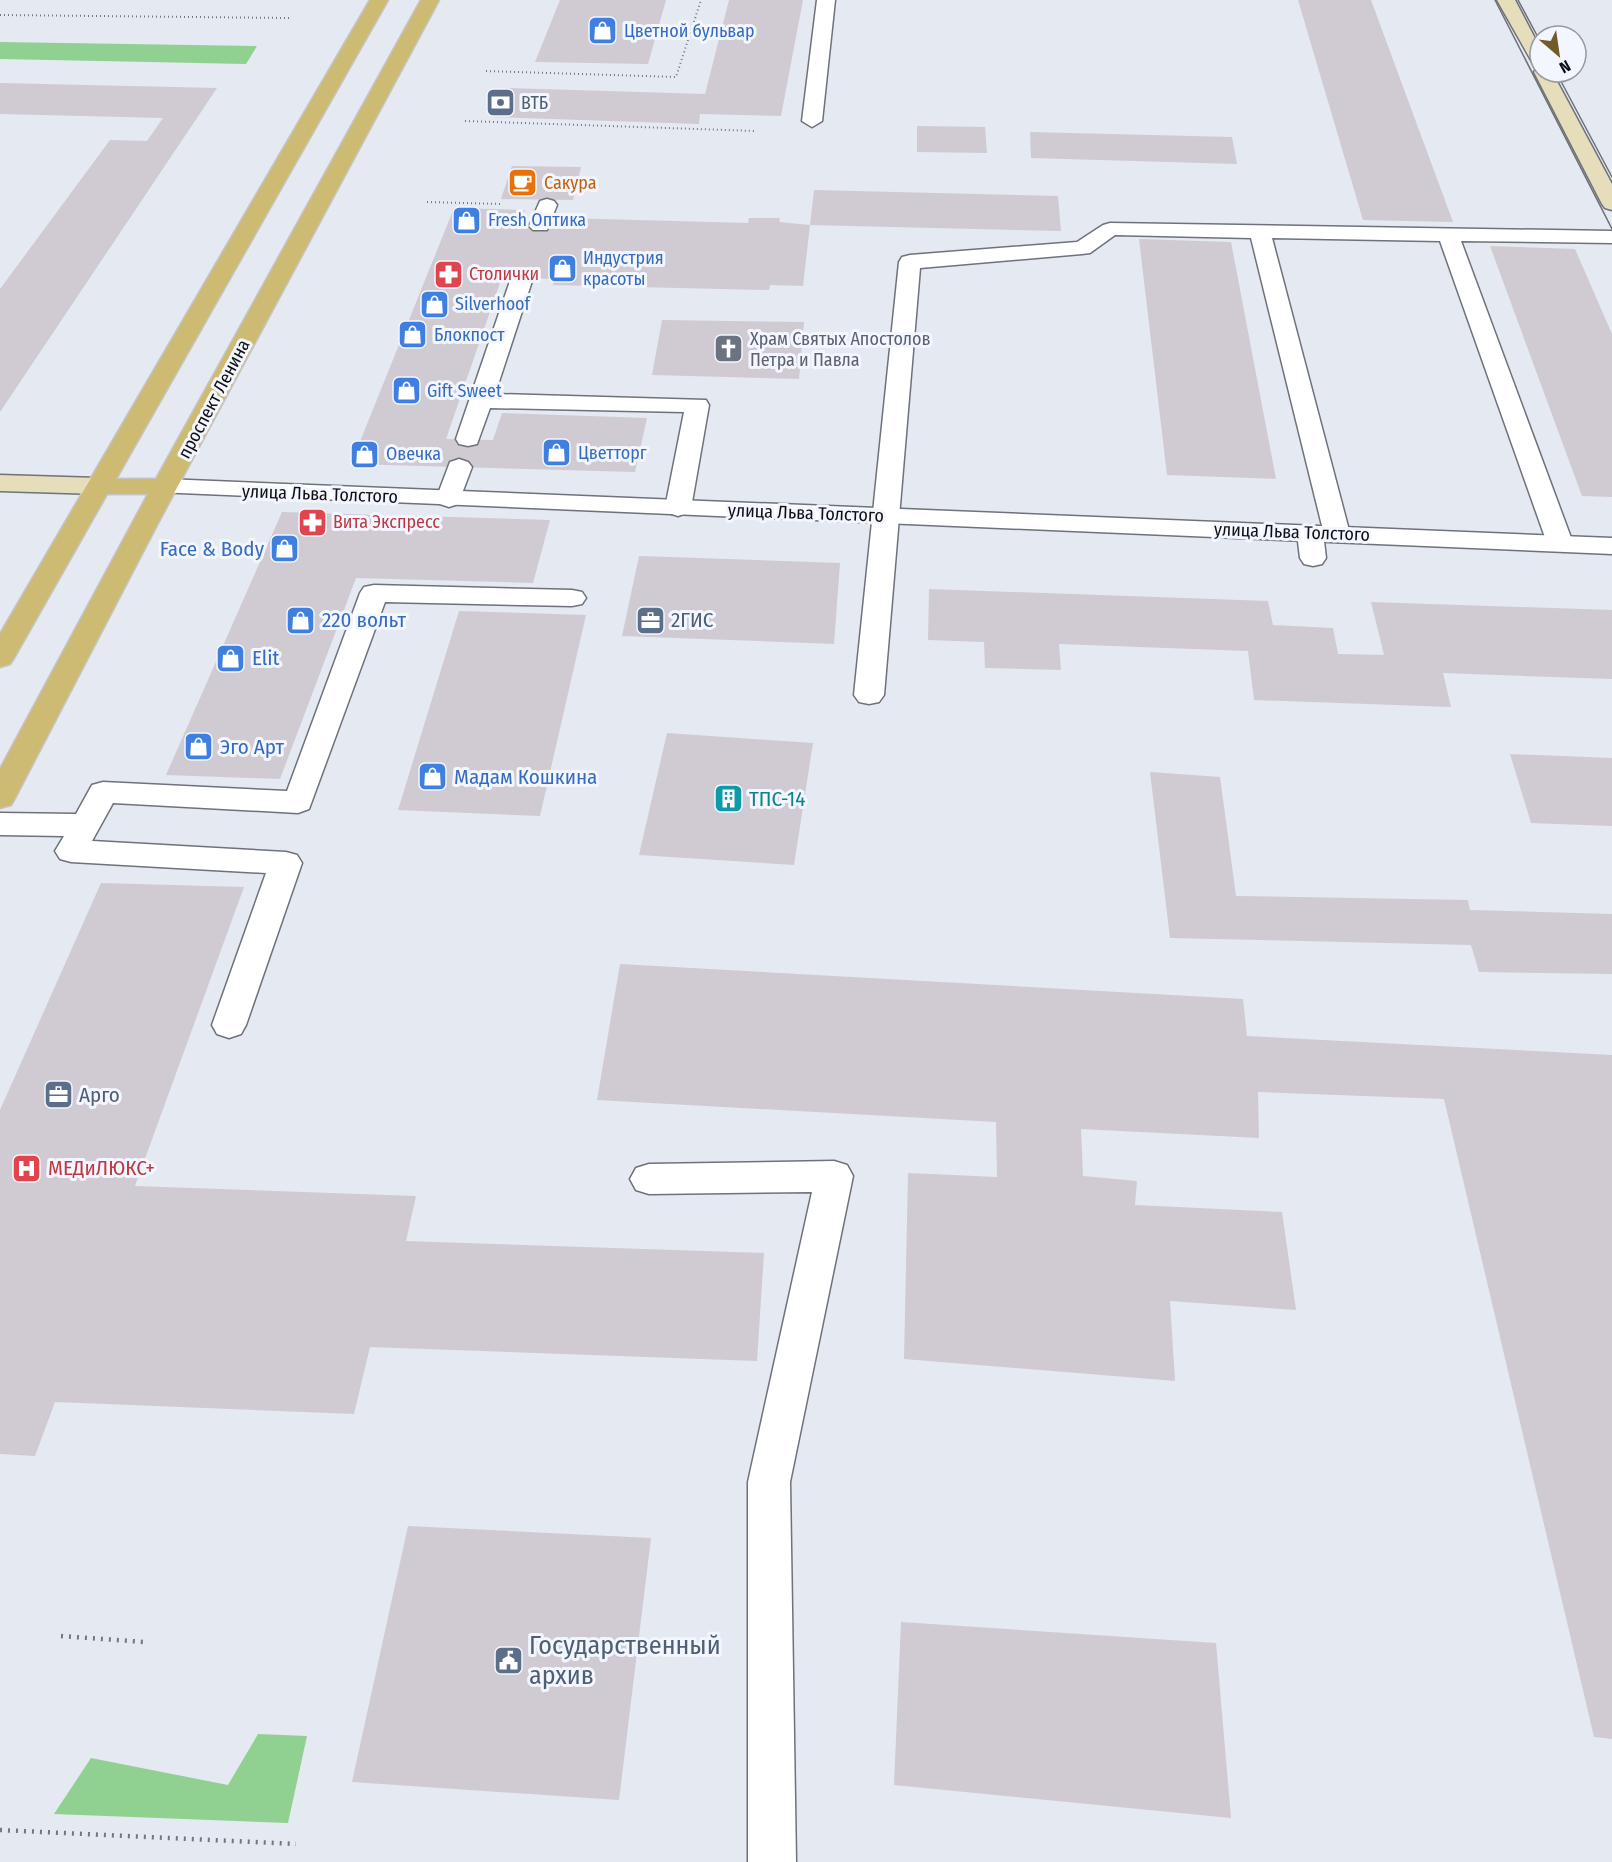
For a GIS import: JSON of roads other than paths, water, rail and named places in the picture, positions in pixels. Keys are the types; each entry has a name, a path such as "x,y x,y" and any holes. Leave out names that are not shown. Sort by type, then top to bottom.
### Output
{"main road":[{"path":"0,658 380,0"},
{"name":"проспект Ленина","path":"0,798 430,0"},
{"name":"улица Льва Толстого","path":"98,486 165,488"}],"street":[{"path":"812,121 826,0"},
{"path":"1506,0 1528,42"},
{"path":"1550,84 1612,204"},
{"path":"540,226 547,205"},
{"path":"869,695 888,516 910,262 1083,248 1110,229 1612,237"},
{"path":"1260,231 1337,534"},
{"path":"1448,234 1560,543"},
{"path":"468,440 522,278"},
{"path":"482,401 697,405 678,508"},
{"path":"449,499 459,467"},
{"name":"улица Льва Толстого","path":"0,483 98,486"},
{"name":"улица Льва Толстого","path":"165,488 888,516 1311,546 1337,534 1612,546"},
{"path":"229,1025 286,863 72,851 103,792 298,802 374,593 572,598"},
{"path":"0,824 86,825"},
{"path":"649,1179 834,1176 769,1482 772,1862"}],"tram line":[{"path":"1495,0 1612,229"},
{"path":"1518,0 1531,24"},
{"path":"1562,84 1612,177"}],"place":[{"name":"Цветной бульвар","path":"603,31"},
{"name":"ВТБ","path":"500,103"},
{"name":"Сакура","path":"523,183"},
{"name":"Fresh Оптика","path":"467,220"},
{"name":"Индустрия красоты","path":"562,268"},
{"name":"Столички","path":"448,274"},
{"name":"Silverhoof","path":"434,304"},
{"name":"Блокпост","path":"413,335"},
{"name":"Храм Святых Апостолов Петра и Павла","path":"729,349"},
{"name":"Gift Sweet","path":"406,391"},
{"name":"Цветторг","path":"557,453"},
{"name":"Овечка","path":"365,454"},
{"name":"Вита Экспресс","path":"312,522"},
{"name":"Face & Body","path":"285,549"},
{"name":"220 вольт","path":"301,620"},
{"name":"2ГИС","path":"650,620"},
{"name":"Elit","path":"231,658"},
{"name":"Эго Арт","path":"199,747"},
{"name":"Мадам Кошкина","path":"433,777"},
{"name":"ТПС-14","path":"728,799"},
{"name":"Арго","path":"58,1095"},
{"name":"МЕДиЛЮКС+","path":"27,1168"},
{"name":"Государственный архив","path":"508,1660"}]}
